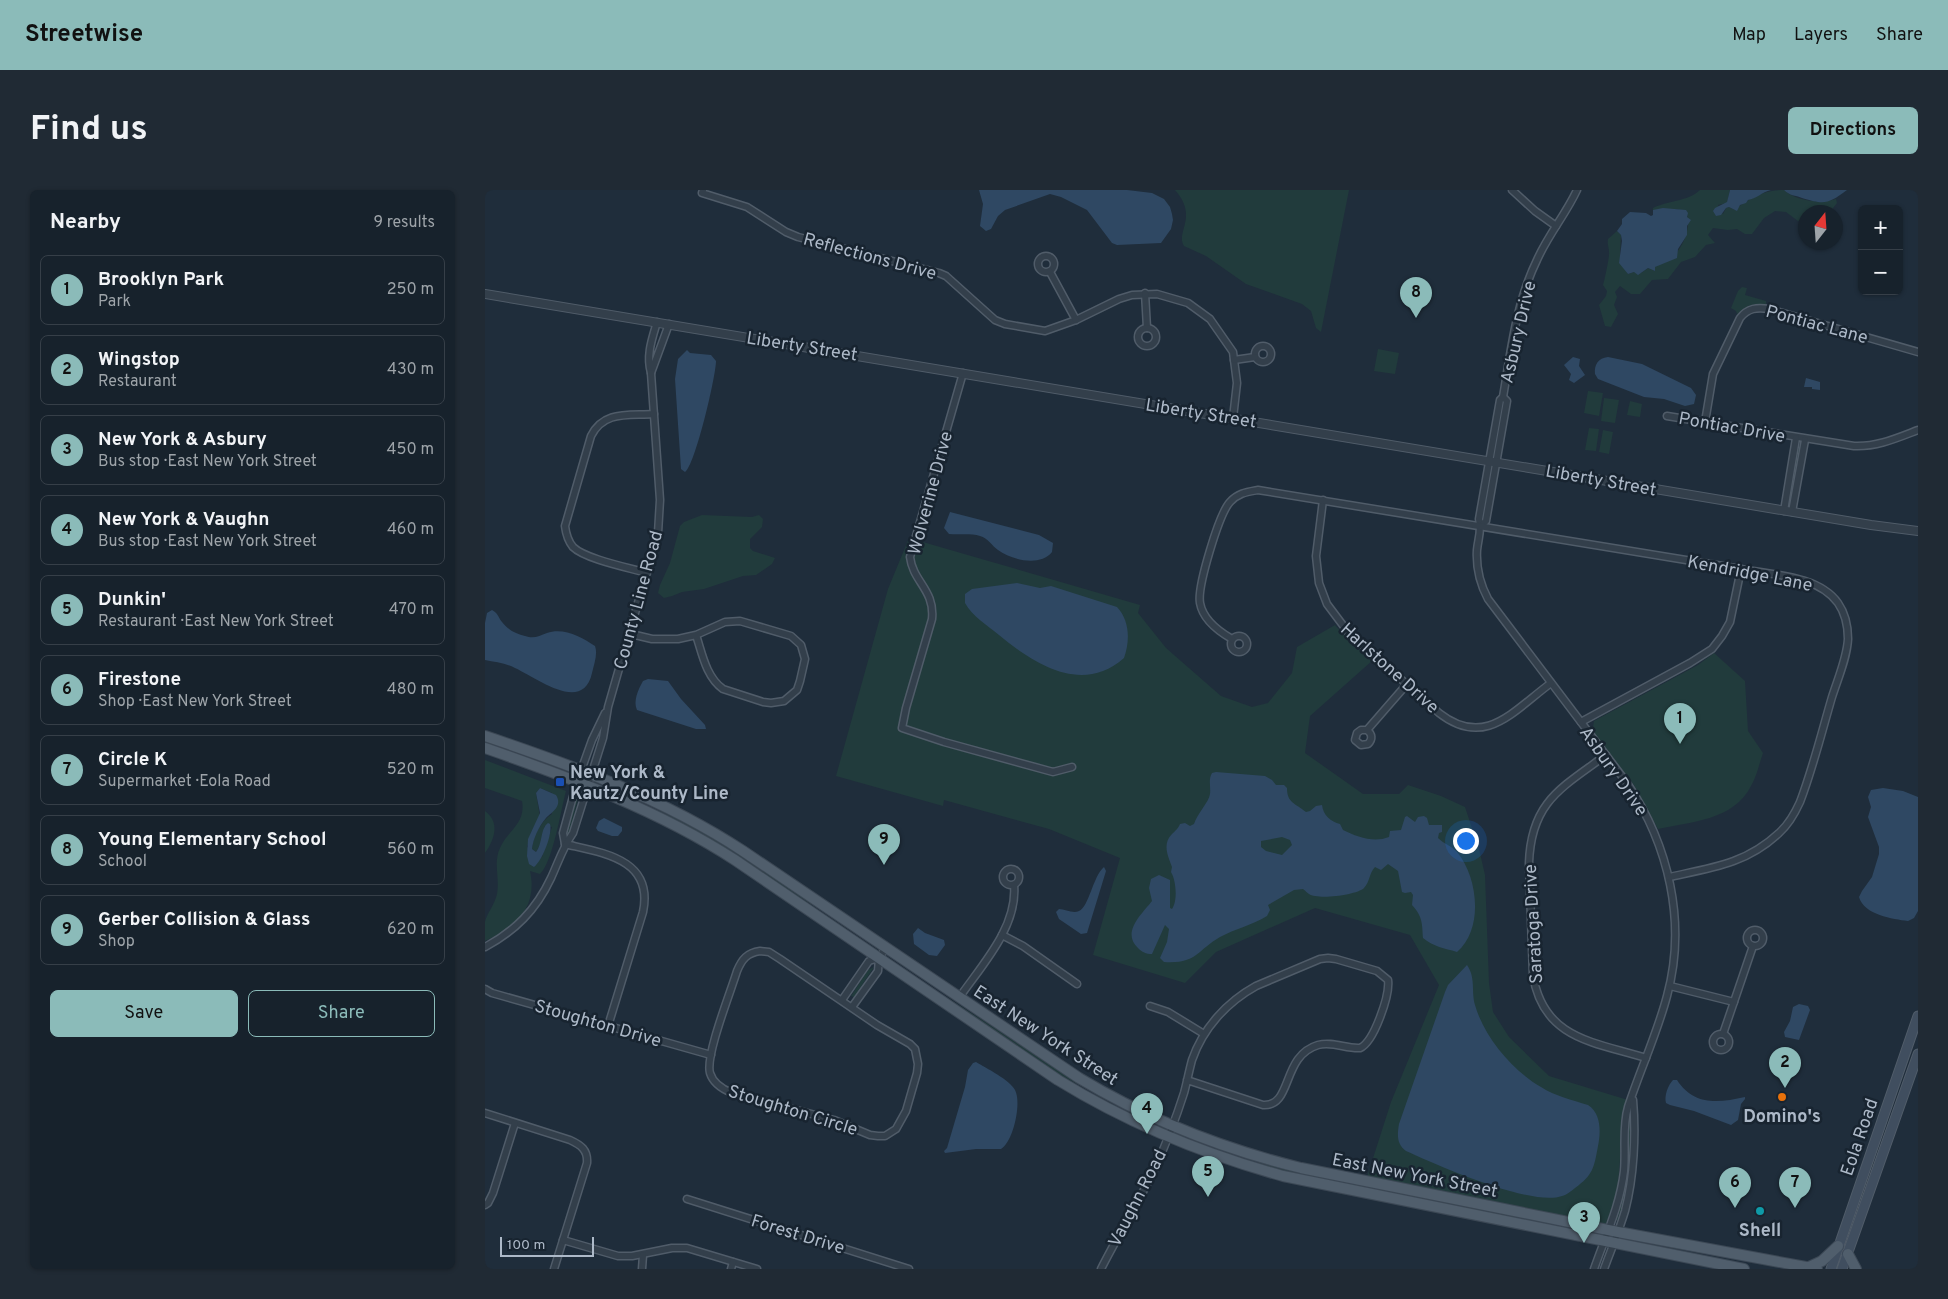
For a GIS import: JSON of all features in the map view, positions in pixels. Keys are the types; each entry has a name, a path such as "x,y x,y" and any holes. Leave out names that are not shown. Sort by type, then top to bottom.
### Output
{"main road":[{"name":"East New York Street","path":"485,736 586,773 678,812 720,836 1079,1078 1137,1110 1171,1126 1237,1150 1301,1168 1613,1231 1813,1268"},
{"name":"East New York Street","path":"485,748 582,784 649,812 695,835 735,860 1070,1087 1115,1112 1167,1137 1218,1157 1283,1176 1744,1269"},
{"name":"Eola Road","path":"1831,1269 1918,1016"},
{"name":"Eola Road","path":"1843,1269 1918,1054"},
{"path":"1813,1268 1838,1246"},
{"path":"1848,1254 1855,1269"}],"street":[{"path":"1512,190 1535,211 1556,226"},
{"name":"Asbury Drive","path":"1577,190 1537,260 1521,300 1503,397 1500,400 1488,461 1479,519 1481,526 1477,564 1485,593 1606,755 1643,808 1659,844 1669,877 1674,904 1674,957 1670,986 1633,1098 1628,1107 1624,1171 1604,1269"},
{"name":"Reflections Drive","path":"702,191 747,207 786,232 798,237 946,276 987,314 1000,323 1045,331 1075,320 1119,298 1145,293 1176,298 1203,312 1222,334 1233,352 1237,383 1233,418"},
{"path":"1049,272 1075,320"},
{"path":"1145,293 1147,328"},
{"name":"Liberty Street","path":"485,294 1918,531"},
{"name":"Pontiac Lane","path":"1705,422 1710,385 1715,368 1740,318 1745,312 1753,308 1769,309 1918,352"},
{"name":"County Line Road","path":"586,773 603,738 608,707 631,634 658,533 660,500 649,364 649,352 657,322"},
{"name":"County Line Road","path":"651,373 669,324"},
{"path":"1235,360 1255,357"},
{"name":"Wolverine Drive","path":"963,373 910,557 911,566 928,593 933,607 932,619 902,728 944,742 1053,772 1072,767"},
{"name":"Asbury Drive","path":"1481,526 1486,521 1498,462 1507,401 1503,397"},
{"path":"647,573 580,552 570,543 565,526 591,436 598,424 611,417 654,414"},
{"name":"Pontiac Drive","path":"1667,416 1846,446 1868,446 1918,430"},
{"name":"Pontiac Drive","path":"1788,511 1796,438"},
{"name":"Pontiac Drive","path":"1788,511 1805,440"},
{"name":"Kendridge Lane","path":"1232,639 1219,632 1202,610 1199,596 1201,584 1221,520 1227,507 1239,495 1258,490 1805,580 1823,589 1837,602 1845,617 1848,631 1846,652 1799,802 1784,828 1757,851 1721,866 1669,877"},
{"name":"Harlstone Drive","path":"1323,500 1316,556 1319,583 1327,604 1348,632 1447,719 1463,727 1473,729 1489,726 1500,721 1551,683"},
{"path":"1581,722 1690,664 1712,648 1730,622 1741,569"},
{"path":"631,634 652,640 667,640 696,634 732,621 749,623 791,636 801,645 805,659 797,690 784,701 771,703 723,689 710,674 696,634"},
{"path":"1367,730 1407,684"},
{"name":"County Line Road","path":"586,773 592,740 608,707"},
{"name":"Saratoga Drive","path":"1606,755 1556,792 1543,807 1534,828 1529,863 1533,975 1541,1005 1552,1019 1566,1031 1579,1037 1646,1058"},
{"path":"565,844 563,833 586,773"},
{"path":"485,947 500,939 519,924 530,912 544,891 565,844 573,833 582,784 586,773"},
{"path":"565,844 625,862 637,873 643,886 645,896 643,912 608,1026"},
{"path":"959,998 1001,935 1012,906 1014,885"},
{"path":"1001,935 1023,946 1077,984"},
{"path":"1723,1034 1753,946"},
{"path":"852,1007 878,970 879,958 885,948"},
{"name":"Stoughton Circle","path":"760,951 774,955 852,1007 877,1025 910,1044 917,1054 917,1073 906,1111 896,1130 885,1136 870,1134 834,1120 723,1090 716,1083 710,1071 711,1055 737,971 748,954 760,951"},
{"path":"842,1000 869,961 879,958"},
{"name":"Vaughn Road","path":"1101,1269 1155,1168 1193,1059 1204,1034 1217,1016 1246,991 1319,959 1336,959 1377,971 1387,980 1387,993 1369,1042 1361,1048 1328,1043 1310,1048 1297,1058 1279,1100 1273,1104 1263,1105 1187,1080"},
{"path":"1670,986 1734,1002"},
{"name":"Stoughton Drive","path":"485,989 492,993 711,1055"},
{"path":"1150,1006 1168,1012 1204,1034"},
{"name":"Asbury Drive","path":"1594,1269 1609,1242 1629,1191 1633,1098"},
{"path":"485,1113 570,1140 578,1144 585,1151 587,1163 554,1269"},
{"path":"485,1205 489,1203 493,1193 515,1123"},
{"name":"Forest Drive","path":"687,1199 909,1269"},
{"path":"563,1240 612,1255 626,1256 643,1255 672,1248 687,1248 757,1269"},
{"path":"642,1269 643,1255"},
{"path":"731,1269 733,1262"}],"green space":[{"path":"1175,190 1349,190 1321,332 1316,328 1311,311 1302,304 1246,284 1206,256 1184,246 1182,235 1186,216 1185,208"},
{"path":"1700,190 1730,190 1727,203 1718,205 1723,214 1726,208 1729,207 1735,210 1757,196 1777,190 1784,190 1802,199 1823,201 1836,199 1837,203 1835,205 1798,205 1798,221 1786,212 1775,211 1764,218 1752,234 1745,234 1737,229 1713,228 1708,235 1715,243 1706,245 1695,257 1681,262 1668,279 1652,280 1640,294 1631,294 1620,286 1615,292 1617,297 1614,305 1618,314 1611,327 1605,326 1599,305 1606,296 1607,291 1603,285 1609,254 1608,239 1617,231 1621,235 1620,254 1623,266 1628,274 1634,272 1641,273 1648,268 1655,271 1655,267 1668,260 1682,245 1687,233 1688,221 1687,215 1677,209 1659,209 1656,211 1653,208 1695,194"},
{"path":"1742,287 1747,288 1745,295 1766,301 1766,304 1750,305 1737,314 1731,308 1738,291"},
{"path":"1378,349 1399,353 1395,374 1374,371"},
{"path":"1588,391 1603,393 1599,416 1584,413"},
{"path":"1604,398 1619,400 1615,423 1601,421"},
{"path":"1630,401 1642,404 1640,417 1627,415"},
{"path":"1589,428 1599,429 1596,451 1585,450"},
{"path":"1603,430 1613,432 1609,454 1599,452"},
{"path":"1798,445 1801,447 1792,498 1790,499"},
{"path":"702,515 752,517 759,515 763,519 762,527 750,539 750,548 753,551 775,558 772,564 756,575 743,576 704,589 682,592 664,598 658,593 670,563 680,526 684,522"},
{"path":"909,538 1140,605 1138,613 1166,648 1221,696 1252,707 1268,703 1292,673 1297,647 1335,625 1373,660 1310,716 1305,753 1363,794 1399,794 1408,785 1441,796 1465,807 1479,849 1485,875 1489,983 1493,1012 1509,1037 1549,1076 1628,1100 1622,1132 1616,1195 1614,1205 1605,1225 1367,1177 1391,1102 1439,985 1410,935 1315,908 1216,952 1185,983 1093,955 1120,858 1049,829 944,800 943,806 836,776 888,589"},
{"path":"1714,653 1745,681 1748,731 1763,753 1758,770 1743,797 1723,813 1711,818 1658,829 1634,785 1595,735 1594,721 1698,665"},
{"path":"485,760 566,791 556,835 545,868 540,874 530,871 532,884 531,895 527,905 515,922 485,941 485,922 497,894 498,854 503,842 519,821 523,809 522,801 485,788","holes":["540,788 552,793 552,814 541,825 536,834 532,849 536,852 541,843 545,826 552,827 542,857 527,847 531,833 540,817 536,793"]},
{"path":"579,795 569,833 567,834 565,833 576,796"},
{"path":"485,811 493,820 494,831 485,853"},
{"path":"658,812 699,828 819,907 679,822"},
{"path":"874,967 854,997 851,996 868,970"},
{"path":"943,995 1100,1095 1057,1074 942,997"},
{"path":"1632,1104 1630,1161 1627,1163 1626,1125"},
{"path":"1240,1159 1538,1220 1504,1217 1274,1170"},
{"path":"1627,1180 1627,1195 1619,1222 1616,1219 1624,1183"}],"water":[{"path":"979,190 1127,190 1152,193 1164,199 1170,207 1173,220 1171,229 1161,243 1117,245 1112,243 1087,210 1061,197 1050,194 1005,210 998,216 991,229 986,231 980,226 983,204"},
{"path":"1730,190 1771,190 1748,200 1740,205 1737,211 1729,207 1721,215 1716,216 1713,211 1727,202"},
{"path":"1784,190 1847,190 1830,201 1821,202 1793,195"},
{"path":"1663,208 1686,210 1688,213 1687,217 1691,220 1687,226 1687,235 1678,249 1677,258 1655,267 1655,271 1648,268 1638,275 1634,272 1628,274 1619,263 1622,241 1621,235 1617,231 1622,224 1622,219 1630,212 1646,213 1651,216 1653,215 1653,210"},
{"path":"687,350 690,353 711,355 716,361 709,401 699,438 685,472 681,469 675,379 678,359"},
{"path":"1573,357 1580,359 1579,366 1585,375 1574,383 1569,380 1571,374 1564,365"},
{"path":"1608,357 1642,364 1691,388 1696,395 1694,404 1685,406 1664,399 1644,397 1598,379 1595,374 1596,365 1599,360"},
{"path":"1806,378 1820,382 1820,390 1804,387"},
{"path":"950,512 1039,535 1053,543 1052,552 1047,557 1033,561 1018,559 1004,554 980,536 949,534 944,528"},
{"path":"1017,583 1040,588 1051,586 1117,607 1124,618 1128,631 1124,658 1108,669 1092,674 1075,675 1059,671 1043,665 1013,646 976,616 965,603 965,594 972,589"},
{"path":"492,610 506,627 518,634 534,637 553,631 566,632 578,636 595,646 595,659 587,685 579,691 558,690 512,666 485,660 485,623 487,613"},
{"path":"648,679 668,681 681,699 705,725 706,729 696,729 637,710 636,699 638,692 643,681"},
{"path":"1212,773 1265,776 1276,785 1284,785 1287,788 1290,800 1306,812 1322,805 1326,815 1334,822 1340,824 1343,830 1366,838 1383,839 1389,837 1390,831 1401,830 1407,816 1415,822 1418,817 1424,816 1427,818 1429,825 1442,825 1442,832 1439,833 1438,838 1457,852 1470,875 1473,889 1474,917 1466,942 1457,952 1435,945 1423,938 1420,917 1412,905 1413,895 1411,892 1402,892 1398,871 1388,864 1381,870 1375,867 1364,888 1354,893 1320,897 1309,894 1303,889 1294,890 1268,905 1270,910 1267,916 1220,937 1190,959 1164,962 1160,958 1167,942 1169,929 1165,925 1152,954 1141,951 1133,942 1132,930 1139,917 1152,901 1149,888 1151,879 1159,875 1170,880 1170,908 1172,909 1176,890 1171,872 1172,867 1167,850 1167,842 1180,824 1185,823 1190,826 1194,824 1209,797","holes":["1282,837 1290,840 1292,845 1282,855 1266,851 1261,847 1261,841"]},
{"path":"540,788 556,795 558,802 556,808 546,818 535,837 532,849 536,852 545,826 548,823 550,824 550,834 546,847 534,867 529,864 527,856 528,839 540,813 536,793"},
{"path":"1883,788 1903,791 1918,797 1918,911 1914,918 1908,921 1873,912 1862,903 1859,897 1872,877 1879,854 1879,847 1868,817 1871,807 1868,797 1871,790"},
{"path":"604,818 622,827 622,831 618,836 598,831 596,828 599,821"},
{"path":"1104,867 1106,871 1087,933 1081,934 1059,919 1056,912 1059,909 1072,912 1079,911 1086,904 1097,877"},
{"path":"918,928 925,933 944,940 945,945 937,956 929,955 914,944 913,934"},
{"path":"1467,965 1470,970 1474,1000 1479,1017 1492,1041 1501,1052 1530,1080 1552,1093 1588,1105 1598,1118 1600,1129 1599,1141 1592,1170 1586,1179 1569,1193 1548,1198 1529,1196 1507,1190 1484,1183 1406,1151 1399,1143 1399,1124 1445,992 1448,985"},
{"path":"1799,1004 1808,1006 1810,1010 1799,1040 1785,1037 1784,1032 1790,1021 1793,1007"},
{"path":"976,1062 1003,1078 1015,1090 1017,1113 1013,1131 1001,1149 976,1149 945,1153 944,1151 947,1148 965,1087 968,1070"},
{"path":"1673,1080 1677,1080 1691,1094 1707,1100 1725,1101 1745,1097 1741,1104 1738,1120 1731,1125 1666,1103 1667,1091"}],"place":[{"name":"Young Elementary School","path":"1416,318"},
{"name":"Brooklyn Park","path":"1680,744"},
{"name":"New York & Kautz/County Line","path":"560,782"},
{"name":"Gerber Collision & Glass","path":"884,865"},
{"name":"Wingstop","path":"1785,1088"},
{"name":"Domino's","path":"1782,1097"},
{"name":"New York & Vaughn","path":"1147,1134"},
{"name":"Dunkin'","path":"1208,1197"},
{"name":"Firestone","path":"1735,1208"},
{"name":"Circle K","path":"1795,1208"},
{"name":"Shell","path":"1760,1211"},
{"name":"New York & Asbury","path":"1584,1243"}]}
